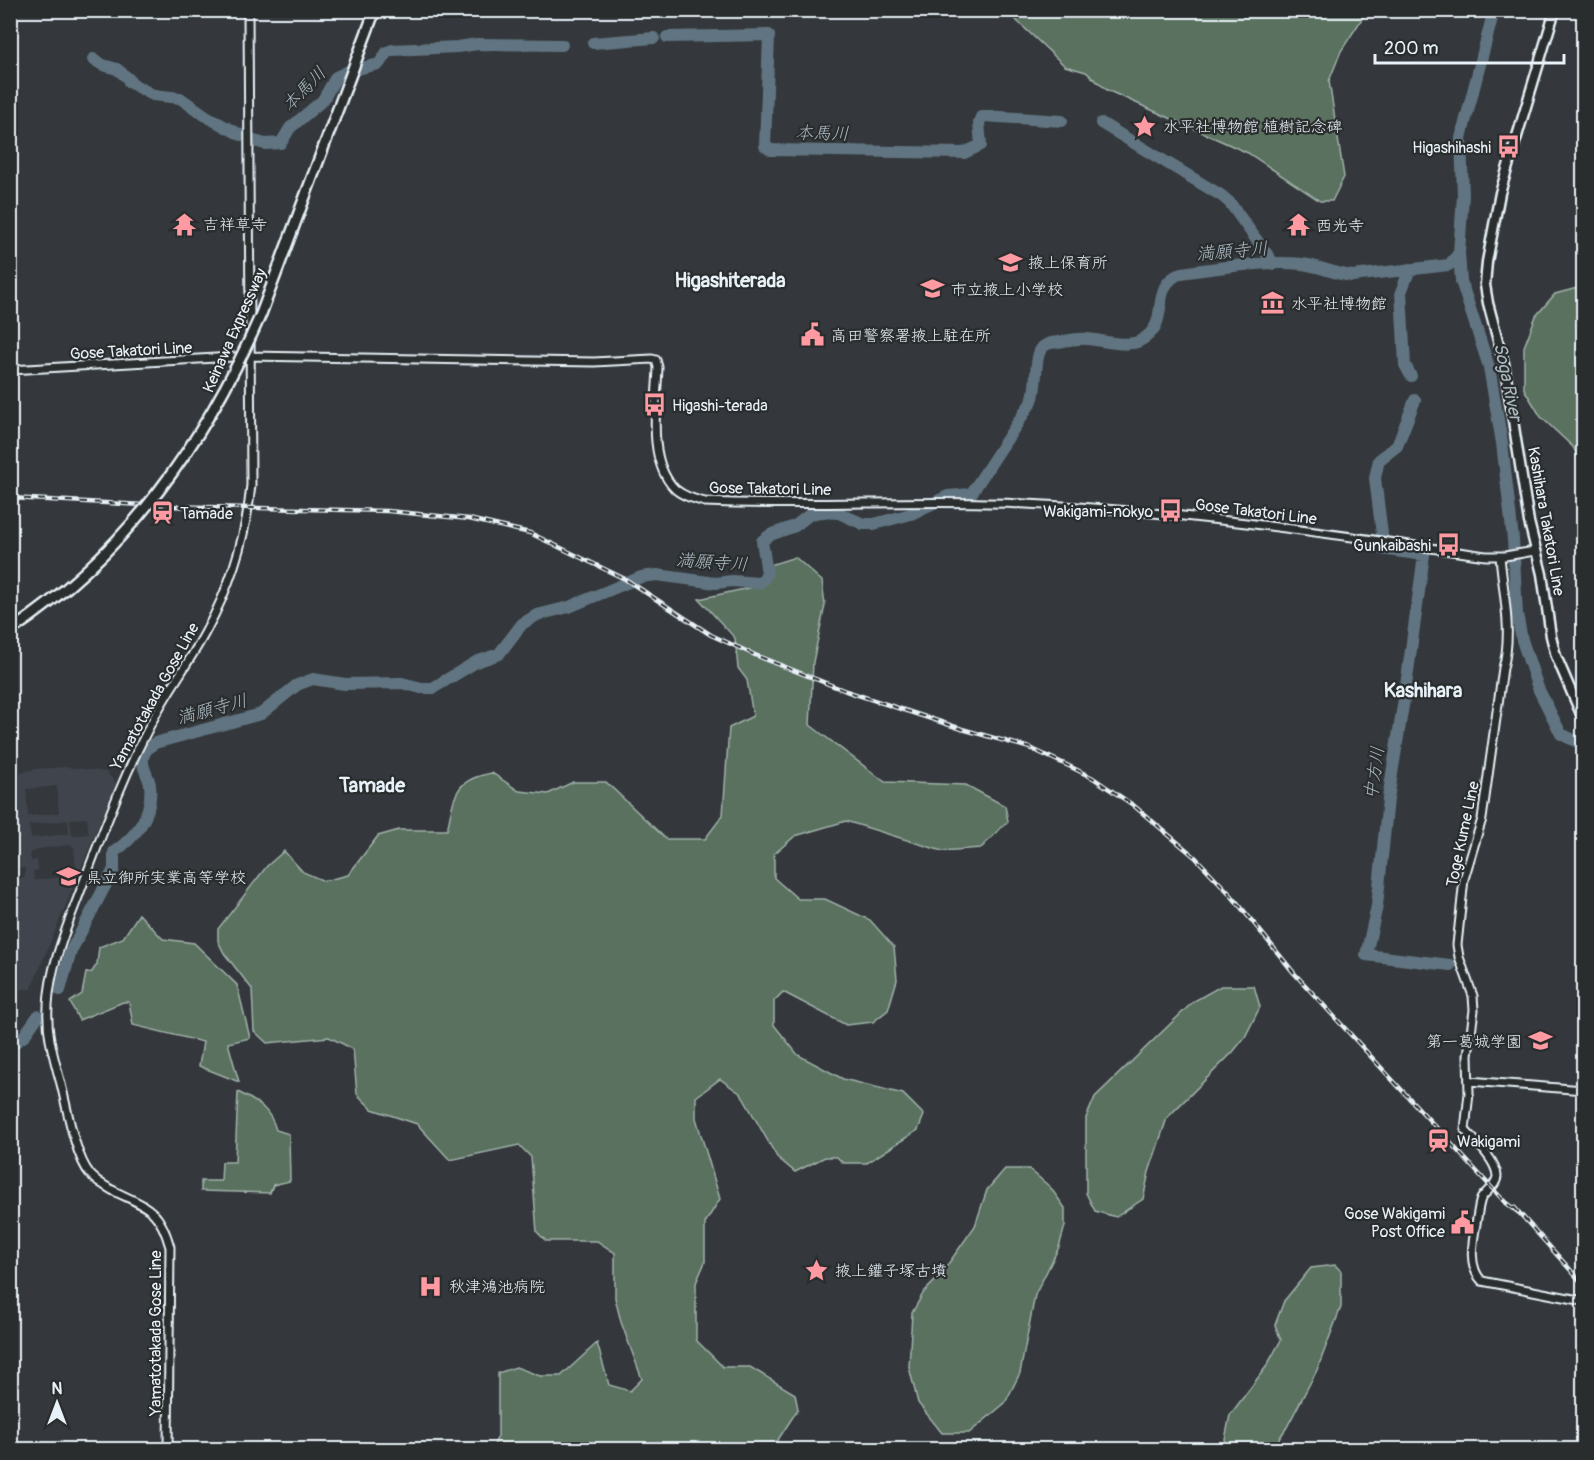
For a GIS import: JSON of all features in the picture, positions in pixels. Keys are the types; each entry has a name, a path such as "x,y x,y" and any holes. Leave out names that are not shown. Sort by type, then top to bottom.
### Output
{"highway":[{"name":"Keinawa Expressway","path":"10,631 73,582 128,529 176,470 213,412 261,314 375,10"}],"main road":[{"name":"Yamatotakada Gose Line","path":"168,1449 170,1247 162,1224 151,1209 99,1183 89,1173 83,1162 68,1118 50,1039 48,1000 56,955 122,781 155,715 206,633 237,564 247,522 251,485 248,10"},
{"name":"Kashihara Takatori Line","path":"1555,10 1500,193 1485,285 1504,363 1532,552 1542,574 1551,636 1556,656 1584,721"},
{"name":"Gose Takatori Line","path":"10,370 250,356 560,362 652,359 656,360 658,366 657,459 675,489 687,497 705,502 1024,504 1172,514 1486,556 1532,552"},
{"name":"Toge Kume Line","path":"1502,556 1508,645 1482,819 1464,879 1457,945 1473,996 1474,1011 1468,1055 1469,1081 1465,1130 1487,1153 1497,1174 1496,1181 1480,1200 1473,1258 1482,1281 1584,1301"},
{"path":"1469,1081 1584,1090"}],"shaded area":[{"name":"県立御所実業高等学校","path":"67,767 106,772 116,783 31,989 11,989 11,880 25,878 25,868 11,869 11,851 20,850 19,838 11,838 11,826 18,825 17,814 11,814 11,804 18,803 17,791 11,791 11,776 35,769","holes":["57,786 59,813 28,816 26,789","87,818 89,834 72,836 70,819","68,820 69,834 31,838 29,825","70,845 74,847 76,871 74,871 74,876 34,880 33,871 38,870 37,860 31,861 30,852 37,851 37,849"]}],"green space":[{"path":"1009,11 1367,11 1341,51 1329,81 1344,177 1332,201 1320,201 1248,153 1107,90 1086,72 1065,66"},
{"path":"1577,288 1584,293 1583,468 1573,447 1541,417 1524,389 1524,347 1536,316 1555,294"},
{"path":"795,557 822,581 825,605 813,662 810,725 885,782 966,785 1005,806 1008,821 981,848 942,851 846,821 795,836 774,854 774,878 798,899 825,899 870,920 894,947 897,980 888,1010 873,1022 846,1025 783,992 774,1001 774,1025 798,1055 843,1079 903,1094 924,1115 918,1130 867,1163 843,1163 837,1157 825,1157 795,1172 777,1157 741,1094 720,1079 696,1097 696,1118 720,1199 705,1223 705,1262 696,1283 696,1340 723,1367 750,1367 795,1394 798,1409 772,1449 492,1449 498,1436 498,1373 516,1367 540,1376 561,1376 597,1343 609,1385 630,1391 642,1379 621,1322 615,1298 615,1253 597,1241 546,1241 537,1232 531,1157 519,1145 450,1160 417,1124 372,1109 357,1094 353,1049 329,1037 267,1043 254,1031 252,989 224,953 218,941 218,929 267,866 284,851 303,872 324,881 348,875 378,836 399,830 447,830 454,799 462,785 479,776 492,773 519,791 548,794 573,782 606,782 666,839 705,839 723,815 729,728 753,716 747,680 738,668 735,638 699,599 758,586 767,577 770,565"},
{"path":"139,914 163,939 194,943 237,985 250,1038 228,1043 239,1082 199,1066 203,1042 133,1025 129,1002 123,1002 79,1020 70,1002 82,994 86,973 92,972 97,964 99,947 123,938"},
{"path":"1221,986 1254,986 1260,1007 1245,1037 1167,1118 1149,1172 1143,1199 1116,1217 1095,1211 1086,1193 1086,1118 1095,1097 1194,1001"},
{"path":"238,1092 266,1111 276,1130 289,1134 290,1181 273,1185 270,1193 201,1191 201,1181 221,1181 222,1162 235,1162"},
{"path":"1005,1169 1029,1169 1050,1187 1065,1208 1065,1226 1059,1247 1035,1295 1020,1373 1005,1403 969,1433 942,1433 918,1403 909,1367 912,1313 924,1292 939,1277 975,1226 987,1190"},
{"path":"1335,1265 1341,1271 1341,1307 1317,1370 1287,1427 1272,1449 1223,1449 1230,1415 1266,1367 1281,1340 1275,1325 1284,1301 1311,1268"}],"waterway":[{"name":"Soga River","path":"1494,10 1461,138 1463,195 1459,253 1461,281 1489,367 1502,443 1513,539 1517,614 1522,640 1538,688 1561,734 1584,745"},
{"name":"本馬川","path":"667,37 769,35 765,146 771,150 964,153 981,145 979,123 981,117 984,116 1062,121"},
{"name":"本馬川","path":"593,43 654,38"},
{"name":"本馬川","path":"251,140 265,144 281,143 290,128 323,100 336,77 349,71 379,64 387,52 392,50 478,44 562,45"},
{"name":"本馬川","path":"93,59 117,69 129,79 129,82 153,95 180,98 209,118 241,135"},
{"name":"本馬川","path":"1101,123 1222,196 1230,203 1274,264"},
{"name":"満願寺川","path":"60,990 71,951 114,869 114,852 130,839 146,815 150,785 144,768 143,756 155,743 261,714 297,685 313,679 345,684 402,683 421,688 433,688 476,662 499,654 522,624 537,615 569,607 641,577 657,575 716,583 732,581 759,583 767,573 762,541 770,535 795,526 809,515 819,512 839,513 863,524 874,524 911,514 948,496 971,494 1032,401 1038,356 1044,346 1080,339 1122,344 1140,341 1153,330 1166,286 1182,273 1242,265 1289,263 1309,265 1352,276 1449,265 1459,253"},
{"name":"中方川","path":"1410,269 1401,292 1405,365 1411,376"},
{"name":"中方川","path":"1382,534 1375,478 1379,460 1397,446 1415,400"},
{"name":"中方川","path":"1381,549 1424,555 1388,799 1377,906 1366,955 1450,965"},
{"name":"満願寺川","path":"10,1046 24,1036 38,1016"}],"railway":[{"path":"10,498 163,506 388,511 469,519 530,533 625,579 711,635 755,655 846,691 962,729 1030,748 1071,767 1093,778 1133,805 1195,857 1231,895 1294,973 1505,1202 1519,1213"},
{"path":"1514,1207 1584,1285"}],"place":[{"name":"水平社博物館 植樹記念碑","path":"1145,126"},
{"name":"Higashihashi","path":"1509,147"},
{"name":"吉祥草寺","path":"185,224"},
{"name":"西光寺","path":"1298,225"},
{"name":"掖上保育所","path":"1010,262"},
{"name":"市立掖上小学校","path":"933,289"},
{"name":"水平社博物館","path":"1273,303"},
{"name":"高田警察署掖上駐在所","path":"813,335"},
{"name":"Higashi-terada","path":"654,405"},
{"name":"Wakigami-nokyo","path":"1171,511"},
{"name":"Tamade","path":"162,513"},
{"name":"Gunkaibashi","path":"1449,545"},
{"name":"県立御所実業高等学校","path":"68,877"},
{"name":"第一葛城学園","path":"1540,1041"},
{"name":"Wakigami","path":"1439,1141"},
{"name":"Gose Wakigami Post Office","path":"1463,1222"},
{"name":"掖上鑵子塚古墳","path":"817,1270"},
{"name":"秋津鴻池病院","path":"431,1286"}],"district":[{"name":"Higashiterada","path":"730,280"},
{"name":"Kashihara","path":"1423,690"},
{"name":"Tamade","path":"372,785"}]}
